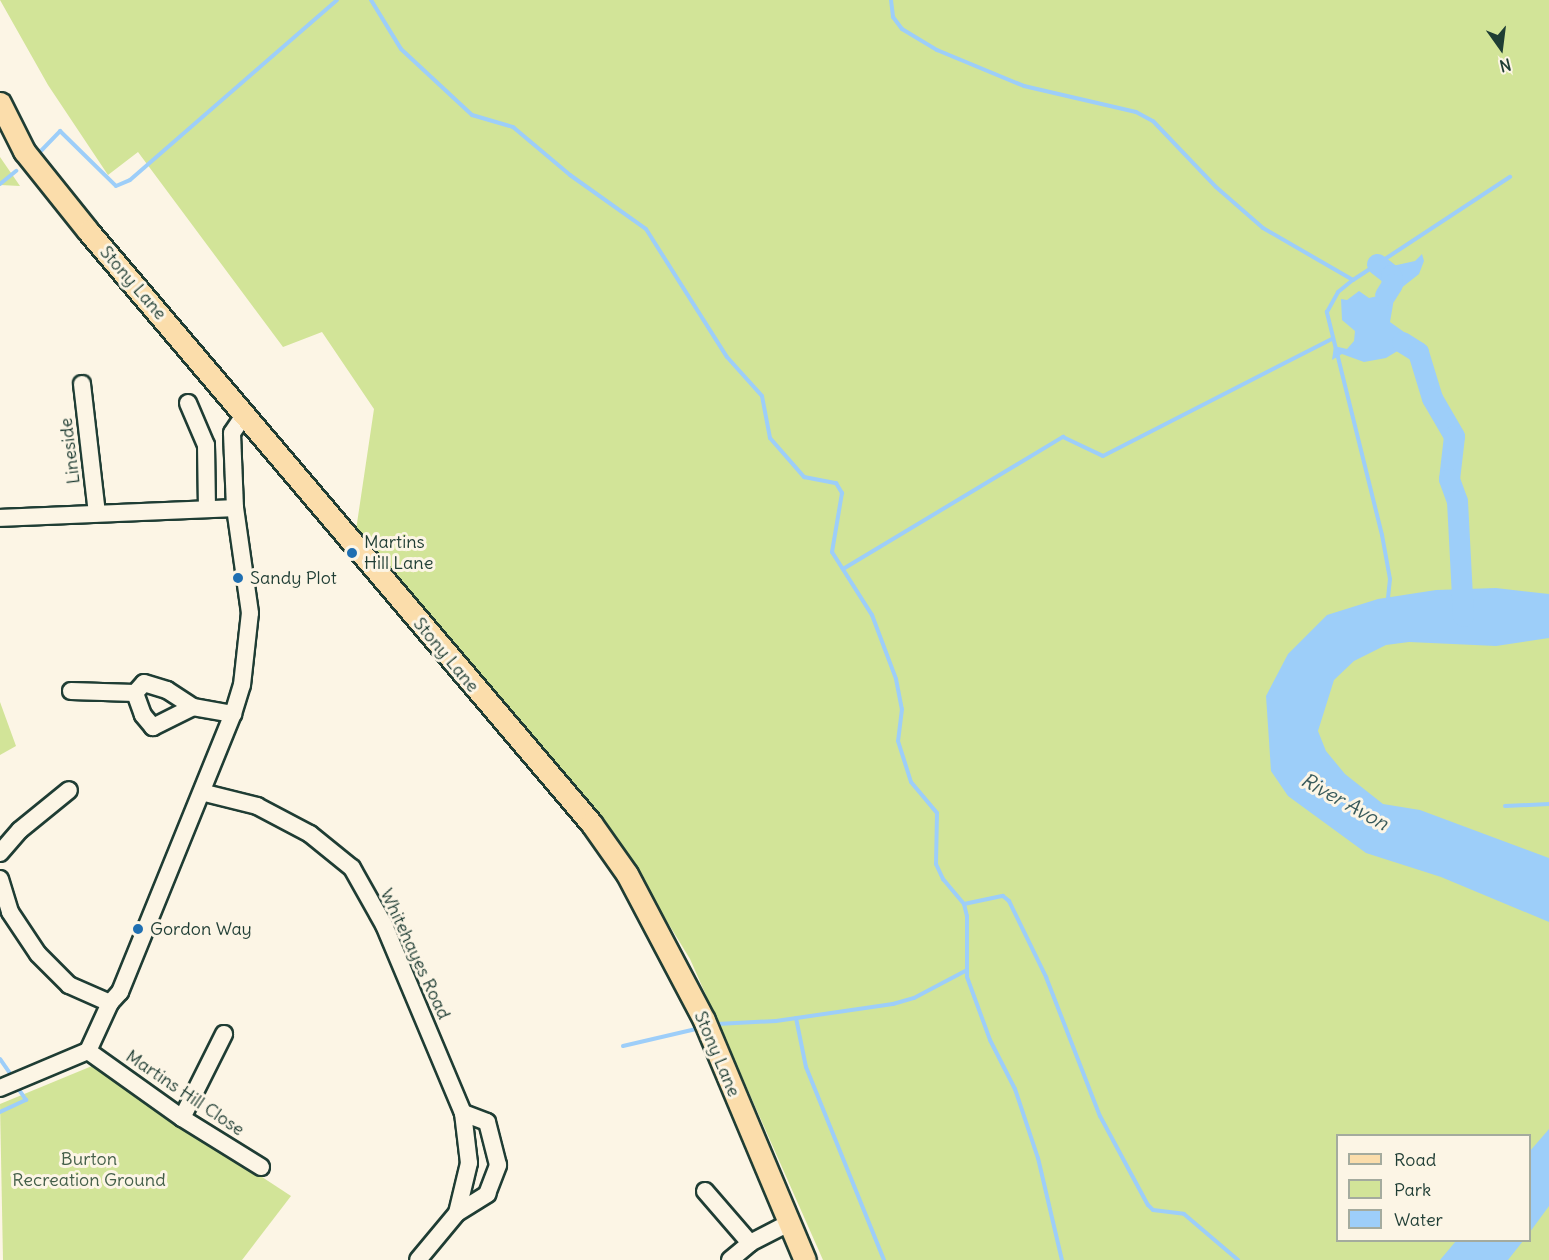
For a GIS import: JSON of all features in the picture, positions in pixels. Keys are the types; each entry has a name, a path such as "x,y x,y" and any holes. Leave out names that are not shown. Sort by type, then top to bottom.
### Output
{"main road":[{"name":"Stony Lane","path":"0,104 24,151 591,823 627,874 704,1020 805,1260"}],"street":[{"name":"Lineside","path":"82,384 97,513"},
{"path":"188,403 206,445 207,509"},
{"path":"0,1088 88,1051 110,1003 120,992 205,793 234,714 242,685 250,613 236,508 232,433 245,414"},
{"path":"0,518 236,508"},
{"path":"70,691 135,693 144,683 167,690 193,707 234,714"},
{"path":"135,693 143,715 153,727 193,707"},
{"path":"0,853 20,830 69,790"},
{"name":"Whitehayes Road","path":"205,793 257,806 310,834 352,868 384,925 463,1113 469,1163 457,1213"},
{"path":"0,879 10,912 38,954 69,985 110,1003"},
{"path":"182,1118 224,1034"},
{"name":"Martins Hill Close","path":"88,1051 182,1118 261,1167"},
{"name":"Whitehayes Road","path":"418,1260 457,1213 487,1194 498,1165 487,1122 463,1113"},
{"path":"705,1191 750,1243"},
{"path":"730,1260 750,1243 789,1223"}],"green space":[{"path":"0,0 1549,0 1549,1260 823,1260 690,959 610,828 356,530 374,409 322,332 283,347 138,152 108,175 48,85"},
{"path":"0,157 20,186 0,185"},
{"path":"0,702 16,746 0,755"},
{"name":"Burton Recreation Ground","path":"92,1066 291,1196 242,1260 3,1260 0,1104"}],"water":[{"path":"1422,254 1424,261 1419,274 1395,293 1390,322 1418,342 1425,362 1418,362 1404,347 1386,358 1364,362 1342,354 1332,360 1334,346 1347,349 1354,341 1355,331 1342,320 1341,299 1347,300 1359,291 1369,298 1378,296 1386,287 1384,272 1388,267 1415,261"},
{"path":"1496,588 1549,594 1549,638 1496,646 1409,642 1386,645 1354,661 1334,680 1318,731 1326,751 1345,774 1383,804 1420,810 1549,858 1549,922 1441,877 1366,853 1288,796 1271,771 1266,696 1288,654 1327,615 1378,599 1436,590"},
{"path":"1549,1129 1549,1206 1531,1231 1531,1150"},
{"path":"1455,1242 1522,1242 1508,1260 1440,1260"}],"waterway":[{"path":"36,156 60,131 116,186 130,180 337,0"},
{"path":"371,0 401,49 472,115 513,127 570,175 646,229 727,357 762,396 770,438 804,477 836,483 842,493 832,552 872,615 896,679 902,709 898,741 911,782 937,813 936,864 943,879 964,904 967,916 967,977 990,1040 1015,1089 1038,1158 1062,1260"},
{"path":"891,0 893,17 902,29 937,50 1024,86 1136,112 1153,121 1216,187 1263,228 1353,280"},
{"path":"0,184 16,171"},
{"path":"1388,598 1390,579 1382,535 1327,312 1338,292 1353,280 1510,177"},
{"name":"River Avon","path":"1377,264 1391,275 1392,284 1385,295"},
{"path":"843,569 1063,437 1103,456 1332,339"},
{"name":"River Avon","path":"1402,342 1418,352 1432,398 1454,436 1449,479 1457,501 1463,616"},
{"path":"1505,806 1549,804"},
{"path":"964,904 1003,896 1009,901 1046,977 1100,1116 1148,1205 1153,1210 1184,1214 1238,1260"},
{"path":"717,1024 776,1021 893,1004 914,998 967,970"},
{"path":"796,1018 806,1067 884,1260"},
{"path":"623,1046 696,1029"},
{"path":"0,1059 9,1072"},
{"path":"0,1112 26,1100 20,1091"}],"place":[{"name":"Martins Hill Lane","path":"352,553"},
{"name":"Sandy Plot","path":"238,578"},
{"name":"Gordon Way","path":"138,929"}]}
